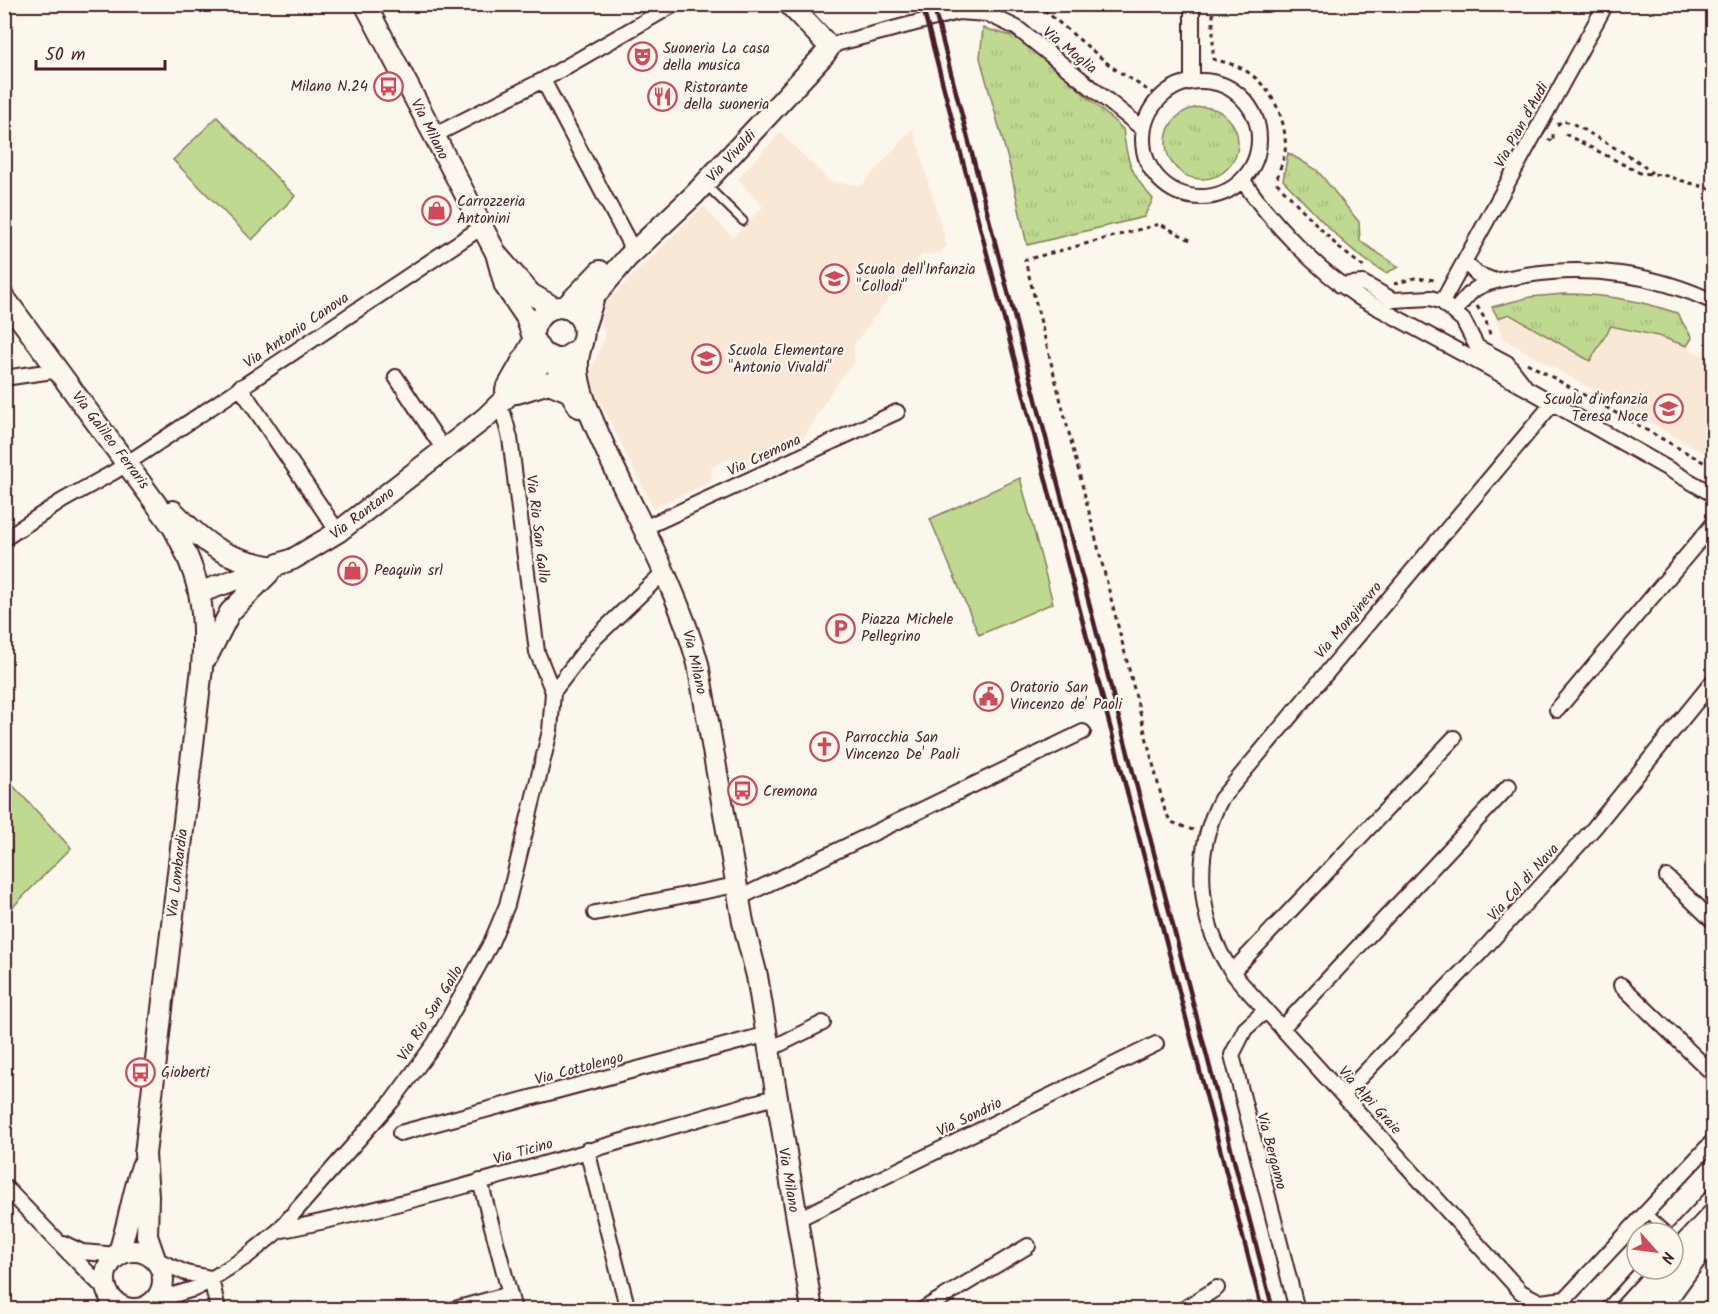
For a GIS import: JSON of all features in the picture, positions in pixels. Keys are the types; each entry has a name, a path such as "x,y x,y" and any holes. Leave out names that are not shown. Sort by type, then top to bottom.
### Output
{"street":[{"name":"Via Milano","path":"365,4 496,253 531,294 576,314 584,328 578,381 601,442 665,571 690,635 698,664 738,891 769,1042 775,1096 812,1310"},
{"path":"433,136 543,80 675,4"},
{"path":"789,4 829,48"},
{"path":"1192,4 1192,81"},
{"name":"Via Pian d'Audi","path":"1442,302 1606,4"},
{"name":"Via Moglia","path":"829,48 839,43 958,12 988,14 1017,28 1143,129"},
{"name":"Via Vivaldi","path":"584,328 594,297 630,255 704,184 829,48"},
{"path":"543,80 630,255"},
{"path":"1192,81 1210,81 1228,87 1243,98 1254,112 1259,130 1259,148 1253,166 1243,181 1228,192 1210,197 1192,197 1174,192 1159,181 1149,166 1143,148 1143,129 1149,112 1160,98 1175,87 1192,81"},
{"path":"1243,181 1292,237 1340,285 1713,495"},
{"name":"Via Antonio Canova","path":"4,539 128,462 482,227"},
{"name":"Via Milano","path":"496,253 505,286 526,317 533,337 542,353 551,358 568,391 601,442"},
{"name":"Via Vivaldi","path":"560,308 602,269 630,255"},
{"path":"1465,262 1477,274 1495,281"},
{"path":"1455,311 1479,287 1495,281 1549,272 1610,272 1672,284 1713,302"},
{"path":"1340,285 1363,283 1393,300 1431,298 1442,302 1455,311 1477,347 1507,363 1528,389"},
{"name":"Via Galileo Ferraris","path":"4,297 141,480 183,544 201,592"},
{"path":"533,337 541,314 560,308"},
{"name":"Via Rantano","path":"499,403 533,337"},
{"path":"551,358 570,357 580,348"},
{"name":"Via Rantano","path":"201,592 275,567 338,532 444,450 551,358"},
{"path":"4,378 60,370"},
{"path":"396,377 444,450"},
{"path":"499,403 549,383 568,391"},
{"path":"240,387 338,532"},
{"name":"Via Rio San Gallo","path":"153,1304 197,1288 246,1257 278,1231 393,1100 435,1042 490,945 507,905 550,731 553,692 537,652 510,438 499,403"},
{"name":"Via Monginevro","path":"1203,876 1207,832 1221,799 1237,777 1553,403"},
{"name":"Via Cremona","path":"644,528 897,412"},
{"path":"1679,475 1713,486"},
{"path":"141,480 197,536 214,549 238,559 275,567"},
{"path":"1557,710 1713,523"},
{"name":"Via Rantano","path":"202,668 230,612 275,567"},
{"path":"553,692 593,640 665,571"},
{"name":"Via Lombardia","path":"156,1259 147,1236 145,1154 202,668 204,633 201,592"},
{"name":"Via Col di Nava","path":"1344,1094 1481,951 1594,828 1713,681"},
{"path":"595,913 738,891 1083,732"},
{"path":"1232,972 1454,738"},
{"path":"1283,1027 1509,786"},
{"name":"Via Alpi Graie","path":"1203,876 1204,901 1212,938 1221,957 1232,972 1521,1292 1540,1302 1565,1299 1647,1212"},
{"path":"1667,878 1713,922"},
{"path":"1621,985 1713,1075"},
{"name":"Via Bergamo","path":"1266,1010 1245,1029 1232,1055 1297,1310"},
{"path":"769,1042 823,1023"},
{"name":"Via Cottolengo","path":"400,1133 769,1042"},
{"name":"Via Sondrio","path":"796,1220 1156,1044"},
{"name":"Via Ticino","path":"278,1231 339,1218 480,1181 775,1096"},
{"path":"1647,1212 1713,1140"},
{"path":"587,1150 628,1310"},
{"name":"Via Lombardia","path":"118,1256 128,1226 133,1195 145,1154"},
{"path":"480,1181 513,1310"},
{"path":"4,1186 59,1240 67,1253 114,1303 138,1309 153,1304 164,1280 156,1259"},
{"path":"59,1240 82,1252 118,1256"},
{"path":"922,1310 1028,1246"},
{"path":"114,1303 107,1269 118,1256 129,1251 140,1251 186,1273 211,1278 218,1310"},
{"path":"1686,1310 1713,1271"},
{"path":"1182,1310 1216,1288"},
{"path":"451,1310 510,1294"},
{"path":"1703,1310 1713,1295"}],"lane":[{"path":"704,184 743,221"},
{"path":"1683,1221 1713,1190"},
{"path":"1647,1212 1657,1221"},
{"path":"1603,1310 1629,1281"}],"path":[{"path":"1037,4 1112,67 1160,98"},
{"path":"1213,4 1213,59 1232,64 1253,76 1264,86 1278,108 1285,143 1277,183 1339,248 1367,269"},
{"path":"1554,139 1555,128 1562,121 1567,121 1636,160 1653,174"},
{"path":"1565,134 1640,173 1653,174 1713,190"},
{"path":"1190,240 1160,224 1025,260 1165,812 1171,822 1181,828 1207,832"},
{"path":"1390,284 1415,278 1433,279 1452,285"},
{"path":"1468,296 1486,321 1493,344"},
{"path":"1520,359 1713,468"}],"shaded area":[{"name":"Scuola Elementare \"Antonio Vivaldi\"","path":"913,128 947,246 940,253 921,255 853,346 855,360 835,386 802,440 745,466 732,457 712,467 711,482 653,508 588,377 605,338 598,310 703,206 733,237 763,207 738,179 780,132 829,181 861,186"},
{"name":"Scuola d'infanzia Teresa Noce","path":"1600,294 1637,300 1677,313 1692,338 1687,347 1708,358 1713,352 1713,458 1503,339 1492,307 1531,297"}],"green space":[{"path":"983,28 1015,37 1037,52 1123,129 1131,167 1153,199 1144,217 1027,245 1009,163 980,58"},
{"path":"1202,107 1222,113 1232,123 1238,143 1232,163 1222,173 1202,179 1182,173 1172,163 1166,143 1172,123 1182,113"},
{"path":"217,117 295,196 252,240 173,160"},
{"path":"1288,153 1317,170 1359,222 1360,241 1399,267 1386,273 1371,264 1319,218 1283,180"},
{"path":"1564,294 1621,299 1677,313 1692,338 1687,346 1658,336 1611,326 1590,361 1509,314 1498,318 1492,307 1530,297"},
{"path":"1020,478 1053,603 979,635 930,519"},
{"path":"5,777 71,848 5,915"}],"railway":[{"path":"922,4 1262,1310"},
{"path":"933,4 1273,1310"}],"place":[{"name":"Suoneria La casa della musica","path":"642,57"},
{"name":"Milano N.24","path":"389,86"},
{"name":"Ristorante della suoneria","path":"663,96"},
{"name":"Carrozzeria Antonini","path":"436,210"},
{"name":"Scuola dell'Infanzia \"Collodi\"","path":"835,278"},
{"name":"Scuola Elementare \"Antonio Vivaldi\"","path":"707,359"},
{"name":"Scuola d'infanzia Teresa Noce","path":"1669,408"},
{"name":"Peaquin srl","path":"353,570"},
{"name":"Piazza Michele Pellegrino","path":"840,628"},
{"name":"Oratorio San Vincenzo de' Paoli","path":"989,696"},
{"name":"Parrocchia San Vincenzo De' Paoli","path":"824,746"},
{"name":"Cremona","path":"742,791"},
{"name":"Gioberti","path":"140,1072"}]}
